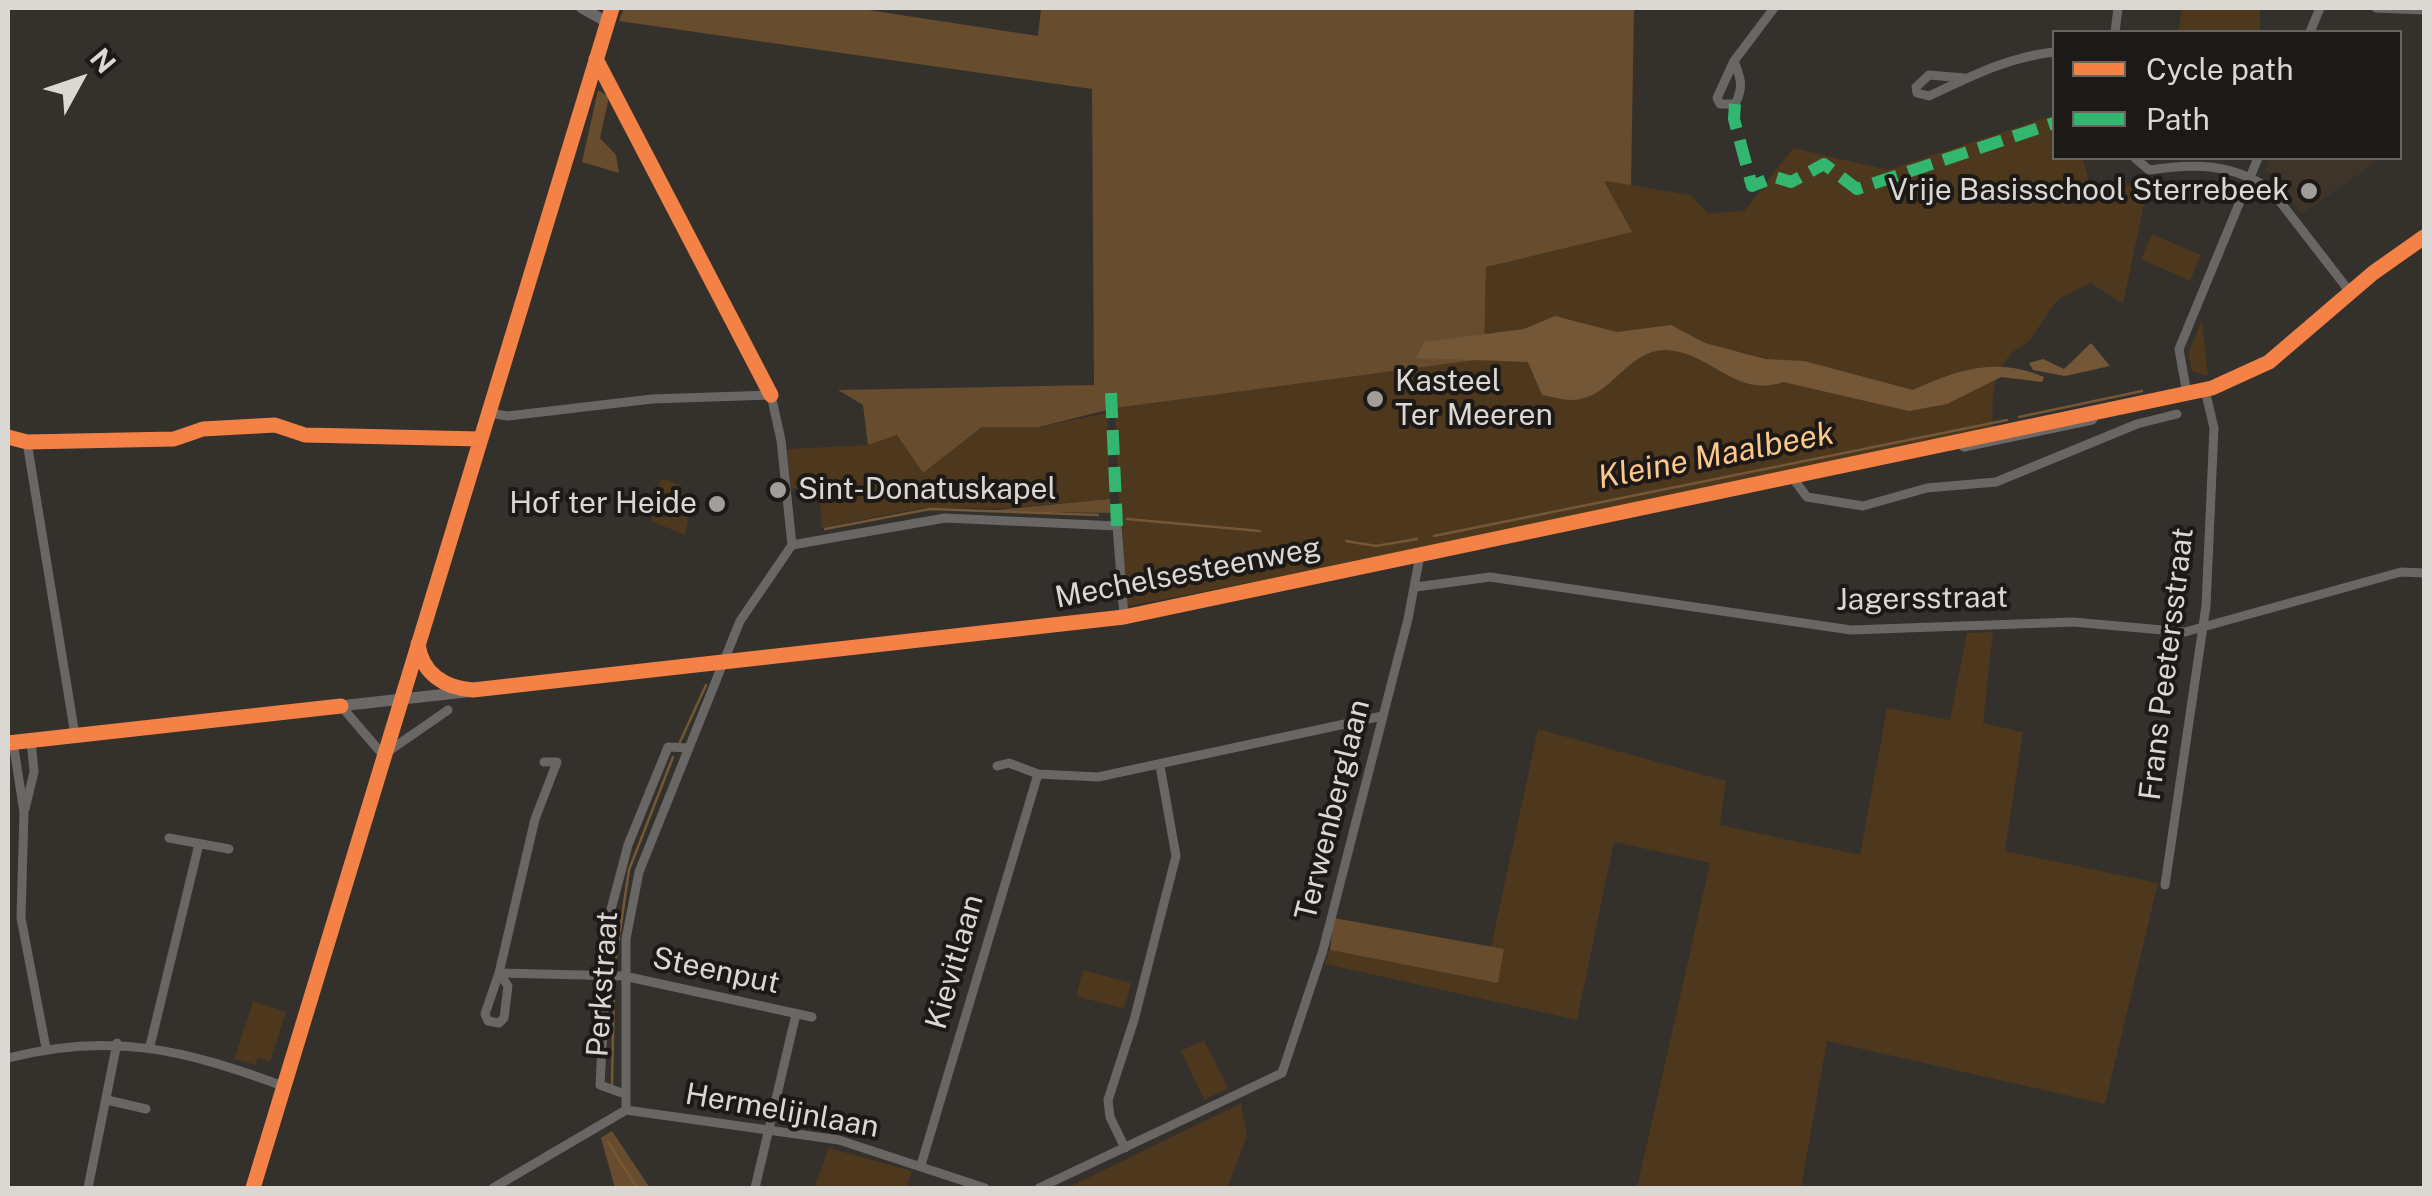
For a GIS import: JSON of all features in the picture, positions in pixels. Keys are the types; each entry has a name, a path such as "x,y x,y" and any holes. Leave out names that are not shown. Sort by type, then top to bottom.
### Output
{"main road":[{"path":"582,8 608,22"},
{"path":"400,698 612,8"},
{"name":"Mechelsesteenweg","path":"10,742 1124,617 1905,454 2075,425 2129,406 2205,390 2269,362 2350,292 2424,237"},
{"path":"418,644 421,660 442,684 473,690"}],"street":[{"path":"1734,61 1774,8"},
{"path":"2376,8 2424,10"},
{"path":"1964,78 1928,76 1916,87 1917,93 1929,96 2026,55 2052,52"},
{"path":"2136,160 2142,168 2202,164 2249,177 2271,190 2350,292"},
{"path":"2187,394 2179,348 2257,160"},
{"name":"Frans Peetersstraat","path":"2165,885 2203,625 2214,428 2205,390"},
{"path":"488,413 508,416 652,399 771,395 781,440 792,545 945,518 1116,526 1124,617"},
{"path":"1792,477 1809,498 1863,506 1927,488 2008,478 2122,430 2177,414"},
{"path":"75,735 27,442 174,439 203,428 275,425 305,435 480,439"},
{"name":"Perkstraat","path":"626,1110 622,1092 626,939 639,872 744,616 792,545"},
{"name":"Terwenberglaan","path":"1125,1148 1282,1073 1322,950 1416,586 1420,555"},
{"name":"Jagersstraat","path":"1416,586 1490,577 1851,630 2073,622 2185,632 2401,572 2424,573"},
{"path":"253,1188 400,698"},
{"path":"341,706 383,755"},
{"path":"383,755 448,710"},
{"path":"997,766 1009,763 1038,774 1098,776 1160,766 1382,716"},
{"path":"31,740 34,772 24,812 22,881 26,955 46,1048"},
{"path":"10,742 24,812"},
{"path":"622,1092 600,1085 609,918 639,816 668,747 689,748"},
{"path":"500,973 508,986 504,1018 499,1023 488,1021 486,1014 493,982 500,973 535,820 557,762 544,762"},
{"path":"1040,1188 1125,1148 1110,1118 1108,1100 1134,1020 1176,856 1160,766"},
{"name":"Kievitlaan","path":"921,1165 1038,774"},
{"path":"169,838 229,849"},
{"path":"150,1046 199,844"},
{"path":"8,880 22,881"},
{"name":"Steenput","path":"500,973 624,976 812,1018"},
{"name":"Steenput","path":"756,1188 796,1014"},
{"path":"8,1058 46,1048 117,1043 150,1046 203,1058 283,1086"},
{"path":"88,1188 117,1043"},
{"path":"107,1100 146,1109"},
{"path":"493,1188 626,1110"},
{"name":"Hermelijnlaan","path":"626,1110 769,1134 839,1140 985,1188"}],"shaded area":[{"path":"624,8 855,8 1038,36 1041,8 1634,8 1631,185 1604,181 1632,232 1486,267 1484,359 1115,408 1039,427 982,427 923,473 897,435 868,445 863,405 838,390 1094,385 1092,89 619,21"},
{"path":"2182,8 2260,8 2260,30 2178,30"},
{"path":"598,90 609,97 600,138 616,155 619,173 582,162"},
{"path":"2052,116 2052,160 2083,160 2092,195 2137,182 2144,204 2123,304 2091,283 2059,300 2030,340 2004,362 1996,380 1993,427 1541,526 1124,607 1115,408 1484,359 1486,267 1603,180 1690,195 1709,214 1745,210 1793,148 1888,170"},
{"name":"Vrije Basisschool Sterrebeek","path":"2269,160 2379,160 2301,215 2266,169"},
{"path":"2152,234 2201,255 2190,281 2141,259"},
{"path":"1555,316 1617,332 1671,325 1705,343 1765,359 1804,361 1913,390 1978,368 2010,368 2044,377 2042,382 2001,377 1947,404 1909,411 1783,382 1751,384 1697,358 1666,350 1641,357 1602,389 1575,400 1542,395 1528,362 1416,358 1424,342 1524,329"},
{"path":"2202,320 2208,376 2192,371 2188,354"},
{"path":"2091,343 2110,366 2065,376 2033,370 2029,363 2043,359 2064,369"},
{"path":"1107,413 1110,499 1006,508 922,508 821,528 820,486 791,489 787,449 868,445 897,435 923,473 982,427 1039,427"},
{"path":"660,481 679,485 691,505 685,535 653,522 649,511"},
{"path":"1110,499 1111,513 986,511"},
{"path":"1993,632 1983,723 2023,732 2005,851 2158,883 2105,1104 1827,1041 1801,1188 1637,1188 1710,863 1614,842 1577,1020 1325,964 1329,950 1498,982 1504,950 1491,947 1538,729 1726,781 1720,825 1860,855 1887,708 1950,720 1967,633"},
{"path":"1334,918 1504,949 1498,983 1330,950"},
{"path":"1083,970 1131,983 1124,1009 1076,996"},
{"path":"253,1001 286,1012 270,1062 258,1058 256,1065 234,1059"},
{"path":"1204,1040 1228,1088 1204,1100 1181,1051"},
{"path":"1241,1103 1247,1136 1227,1188 1067,1188"},
{"path":"612,1131 650,1188 615,1188 601,1138"},
{"path":"829,1148 912,1171 906,1188 814,1188"}],"waterway":[{"name":"Kleine Maalbeek","path":"2019,417 2142,391"},
{"name":"Kleine Maalbeek","path":"1434,536 2007,420"},
{"path":"825,529 930,509 1098,515"},
{"path":"1127,519 1260,531"},
{"name":"Kleine Maalbeek","path":"1346,541 1376,546 1417,539"},
{"path":"680,742 706,685"},
{"path":"614,971 629,870 673,757"},
{"path":"612,1085 614,984"},
{"path":"608,1142 637,1188"}],"marked path":[{"path":"1735,104 1734,119 1752,186 1775,177 1791,182 1824,164 1857,189 2052,124"},
{"path":"1111,393 1117,526"}],"cycle path":[{"path":"253,1188 612,8"},
{"path":"596,59 771,395"},
{"path":"418,644 424,664 436,678 473,690 1124,617 2212,388 2269,362 2373,273 2424,237"},
{"path":"8,437 27,442 174,439 203,429 275,425 305,435 480,439"},
{"path":"8,743 341,706"}],"place":[{"name":"Vrije Basisschool Sterrebeek","path":"2309,191"},
{"name":"Kasteel Ter Meeren","path":"1375,399"},
{"name":"Sint-Donatuskapel","path":"778,490"},
{"name":"Hof ter Heide","path":"717,504"}]}
